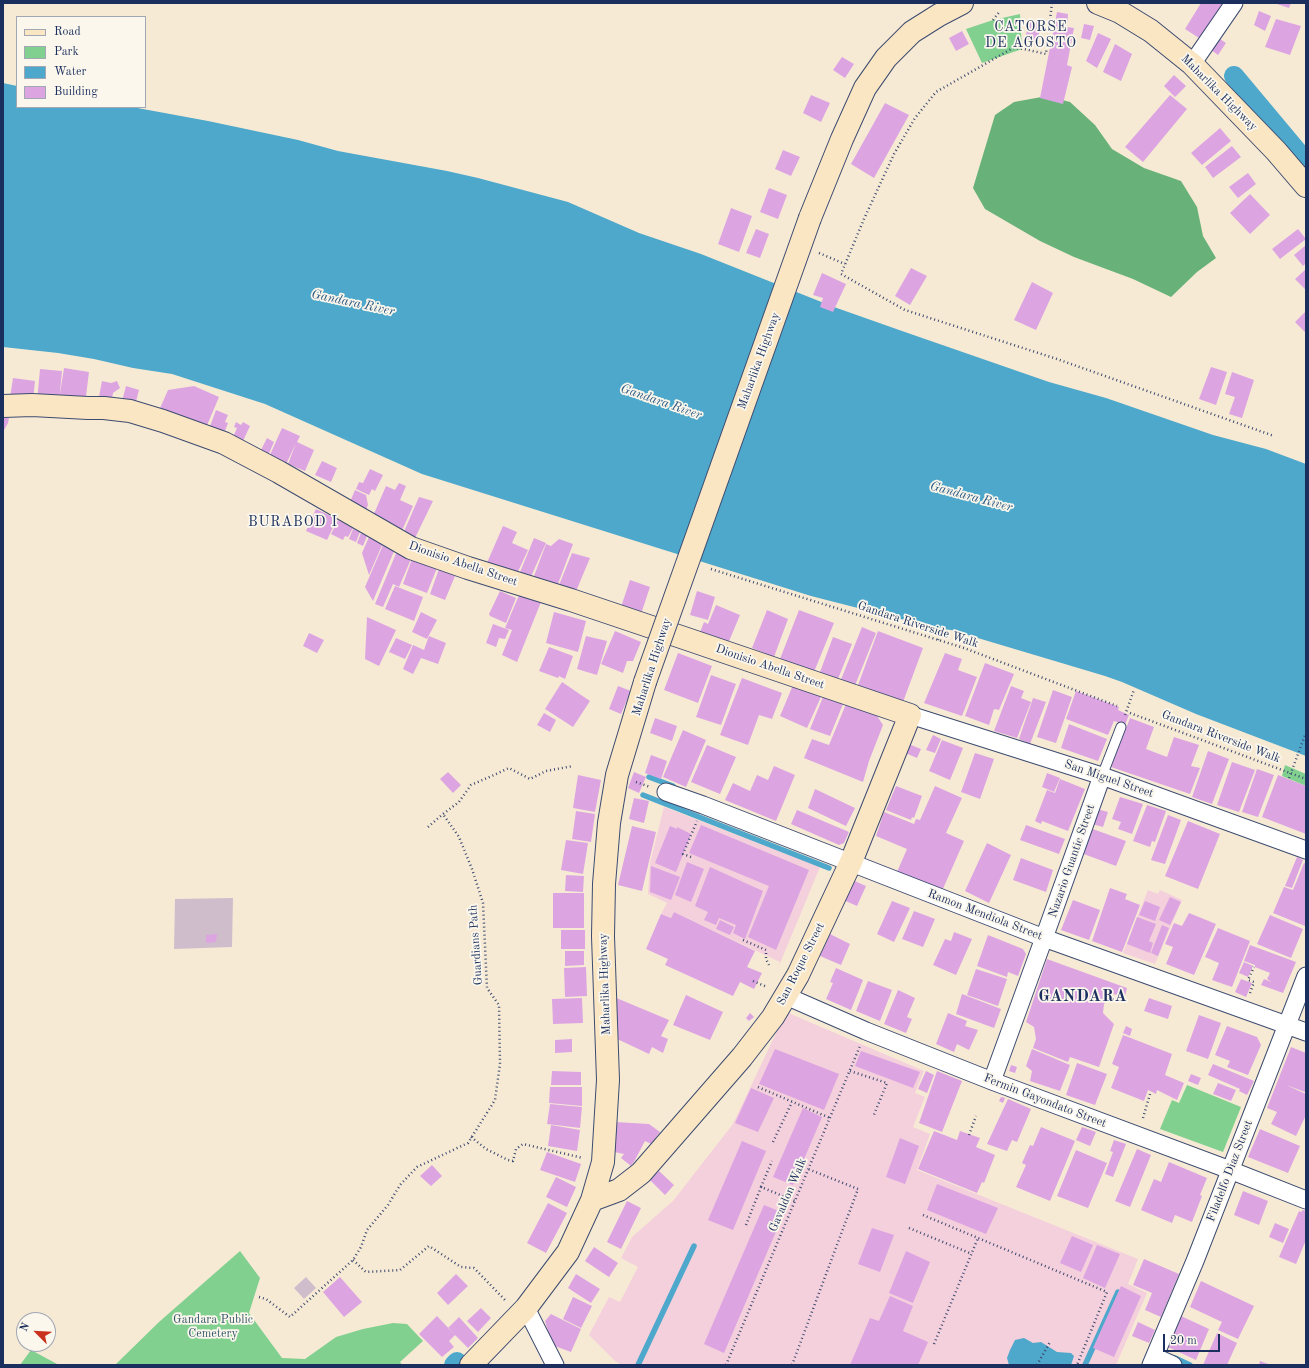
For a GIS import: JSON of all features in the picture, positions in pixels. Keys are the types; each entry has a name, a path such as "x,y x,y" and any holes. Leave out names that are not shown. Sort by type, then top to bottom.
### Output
{"main road":[{"name":"Maharlika Highway","path":"474,1365 523,1312 568,1252 592,1200 603,1162 608,1080 603,936 604,884 608,831 618,775 645,682 810,218 842,138 865,88 886,58 912,32 938,15 962,3"},
{"name":"Maharlika Highway","path":"1098,3 1120,12 1151,31 1192,64 1276,151 1306,186"},
{"name":"Dionisio Abella Street","path":"3,406 32,405 104,408 130,412 163,421 224,442 411,548 468,568 571,600 910,715"},
{"name":"San Roque Street","path":"592,1200 619,1190 641,1173 742,1057 773,1017 798,975 851,862 910,715"}],"street":[{"path":"1192,64 1234,3"},
{"name":"San Miguel Street","path":"910,715 1102,776 1306,850"},
{"name":"Nazario Guantic Street","path":"992,1081 1102,776"},
{"name":"Ramon Mendiola Street","path":"666,792 851,862 1044,938 1306,1032"},
{"name":"Filadelfo Diaz Street","path":"1153,1361 1195,1261 1306,976"},
{"name":"Fermin Gayondato Street","path":"786,996 866,1031 992,1081 1306,1200"},
{"path":"523,1312 555,1365"},
{"path":"1153,1361 1173,1365"}],"lane":[{"path":"1102,776 1120,727"}],"path":[{"path":"1052,3 1046,54 1013,48 936,92 915,118 894,154 841,274 905,310 1057,359 1274,436"},
{"path":"993,20 1000,11"},
{"path":"814,251 845,264"},
{"name":"Gandara Riverside Walk","path":"711,569 964,648 1117,706"},
{"path":"938,640 941,632"},
{"path":"1120,727 1134,690"},
{"name":"Gandara Riverside Walk","path":"1130,713 1306,779"},
{"path":"1289,778 1305,736"},
{"path":"428,827 459,802 471,785 509,768 530,779 546,771 573,766"},
{"path":"691,857 683,854 703,805"},
{"name":"Guardians Path","path":"259,1297 266,1300 290,1317 353,1260 361,1247 367,1230 388,1205 400,1185 417,1167 468,1142 495,1100 500,1064 499,1005 487,988 484,903 459,837 443,814"},
{"path":"743,940 766,950 766,959 769,965"},
{"path":"1248,998 1254,982 1248,980 1254,967"},
{"name":"Gavaldon Walk","path":"726,1365 866,1031"},
{"path":"850,1071 887,1083 873,1117"},
{"path":"758,1087 830,1118"},
{"path":"1143,1119 1142,1116 1150,1094"},
{"path":"774,1142 792,1102"},
{"path":"968,1135 976,1116"},
{"path":"472,1137 486,1149 513,1161 516,1149 523,1144 603,1162"},
{"path":"746,1225 772,1161"},
{"path":"792,1365 858,1189 808,1169"},
{"path":"761,1187 795,1201"},
{"path":"923,1215 1108,1292 1077,1365"},
{"path":"909,1228 972,1254"},
{"path":"934,1344 978,1238"},
{"path":"353,1260 366,1272 400,1270 429,1246 461,1267 474,1268 523,1312"},
{"path":"1037,1365 1050,1342"}],"shaded area":[{"path":"664,807 820,867 776,973 780,962 674,912 671,918 661,914 667,903 648,894 650,863"},
{"path":"1148,890 1158,894 1160,890 1182,900 1155,964 1123,953"},
{"path":"233,898 232,947 174,949 175,899"},
{"path":"786,1012 924,1071 915,1093 925,1097 913,1127 930,1134 917,1170 1138,1259 1128,1284 1147,1293 1116,1365 622,1365 615,1361 589,1335 609,1297 620,1302 638,1267 621,1258 632,1237 673,1201 733,1124"},
{"path":"306,1277 316,1288 304,1299 294,1288"}],"green space":[{"path":"1020,14 1022,49 982,63 966,29 993,20"},
{"path":"1047,96 1070,102 1095,125 1112,149 1144,168 1181,181 1197,207 1203,236 1216,258 1197,272 1171,297 1133,279 1074,257 1040,241 985,209 973,188 995,115 1014,102"},
{"path":"1285,765 1306,774 1306,786 1282,776"},
{"path":"1187,1085 1241,1107 1223,1152 1160,1129 1172,1100 1179,1103"},
{"name":"Gandara Public Cemetery","path":"240,1251 260,1278 249,1313 282,1358 305,1359 336,1337 363,1329 393,1323 407,1324 423,1341 400,1362 402,1365 115,1365 159,1322"},
{"path":"30,1352 35,1352 59,1365 20,1365"}],"water":[{"name":"Gandara River","path":"3,83 16,86 16,108 137,108 298,140 338,151 447,171 568,202 639,233 701,254 834,307 1049,382 1106,398 1213,435 1266,449 1306,464 1306,756 1196,714 1105,676 951,630 936,628 811,596 422,474 265,404 172,374 58,353 3,347"},
{"path":"1024,1338 1033,1343 1041,1342 1057,1352 1071,1353 1074,1356 1071,1365 1009,1365 1007,1358 1015,1340"}],"building":[{"path":"1201,3 1228,3 1199,38 1185,29"},
{"path":"1274,3 1291,3 1289,8"},
{"path":"1259,11 1271,16 1265,31 1254,25"},
{"path":"1057,12 1068,14 1067,27 1074,28 1067,65 1072,67 1063,104 1040,98"},
{"path":"1276,19 1301,26 1290,55 1265,47"},
{"path":"1030,21 1042,24 1036,44 1024,41"},
{"path":"1084,24 1094,26 1090,40 1081,38"},
{"path":"962,31 969,44 956,51 949,38"},
{"path":"1098,33 1111,39 1097,68 1086,61"},
{"path":"1217,37 1226,43 1218,55 1210,49"},
{"path":"1115,44 1132,54 1121,81 1103,72"},
{"path":"842,57 854,64 845,78 833,70"},
{"path":"1174,75 1186,86 1175,97 1164,86"},
{"path":"811,95 830,103 821,122 803,113"},
{"path":"1170,95 1187,109 1143,162 1125,147"},
{"path":"885,103 909,115 874,178 851,164"},
{"path":"1220,128 1231,141 1202,165 1191,153"},
{"path":"1232,146 1241,157 1213,178 1205,167"},
{"path":"783,150 800,157 791,176 775,169"},
{"path":"1248,173 1256,184 1238,198 1229,187"},
{"path":"769,188 787,195 778,219 760,212"},
{"path":"1250,194 1270,215 1250,234 1230,213"},
{"path":"731,208 752,216 739,252 718,244"},
{"path":"756,229 769,234 760,258 746,253"},
{"path":"1298,229 1306,239 1280,259 1272,249"},
{"path":"1306,245 1306,263 1303,266 1294,255"},
{"path":"911,268 927,276 910,305 895,296"},
{"path":"1306,269 1306,290 1295,279"},
{"path":"822,273 846,284 833,312 820,307 823,298 813,295"},
{"path":"1032,282 1053,293 1036,330 1014,320"},
{"path":"1306,311 1306,333 1295,322"},
{"path":"1211,367 1227,372 1216,405 1199,399"},
{"path":"64,368 89,372 85,404 59,400"},
{"path":"40,369 62,371 59,403 37,401"},
{"path":"1232,372 1254,380 1242,418 1229,414 1235,397 1225,394"},
{"path":"13,378 35,381 33,401 10,398"},
{"path":"102,381 111,383 117,381 120,388 113,393 111,404 98,402"},
{"path":"126,386 139,390 134,409 121,405"},
{"path":"194,386 219,397 203,435 157,415 168,390"},
{"path":"216,410 228,415 225,422 228,423 225,431 222,430 221,433 209,429"},
{"path":"3,418 9,418 3,432"},
{"path":"236,422 241,425 243,422 250,426 243,441 233,437 237,428 234,427"},
{"path":"282,428 300,436 297,442 314,450 305,471 288,464 296,443 283,471 269,457"},
{"path":"267,438 274,442 267,458 257,458"},
{"path":"322,461 337,468 331,482 315,475"},
{"path":"370,469 383,475 375,491 372,489 369,495 356,489 359,482 363,483"},
{"path":"399,483 406,486 400,500 413,506 400,535 373,516 386,486 395,490"},
{"path":"355,490 366,495 368,505 364,515 347,509"},
{"path":"419,497 433,501 414,540 402,536"},
{"path":"316,509 337,519 327,540 306,531"},
{"path":"338,520 353,528 348,537 345,536 343,540 331,534"},
{"path":"503,526 517,532 512,543 528,550 515,578 486,565"},
{"path":"353,529 360,532 356,542 349,539"},
{"path":"361,533 367,536 363,546 357,543"},
{"path":"369,537 383,543 369,575 362,553"},
{"path":"534,538 546,543 529,581 518,577"},
{"path":"559,539 573,544 555,592 531,584 546,544 551,546"},
{"path":"383,545 395,549 373,601 365,587"},
{"path":"397,551 412,557 399,587 393,584 383,607 375,604"},
{"path":"572,553 590,558 574,596 557,590"},
{"path":"412,559 437,568 427,593 403,584"},
{"path":"439,569 455,576 445,600 430,594"},
{"path":"630,580 650,587 641,614 621,607"},
{"path":"395,586 423,597 414,621 385,609"},
{"path":"500,591 516,598 506,623 490,616 489,614"},
{"path":"697,591 715,597 708,620 690,615"},
{"path":"520,593 541,602 517,662 502,655 512,630 505,628"},
{"path":"716,605 740,615 727,646 699,635 704,622 708,624"},
{"path":"767,610 788,619 774,657 752,648"},
{"path":"799,610 834,623 814,672 780,659"},
{"path":"421,612 437,620 427,639 412,632"},
{"path":"554,612 586,621 578,652 546,643"},
{"path":"367,617 396,630 379,666 365,659"},
{"path":"493,624 509,630 505,639 499,638 496,647 486,643"},
{"path":"862,627 876,633 854,688 840,682"},
{"path":"615,631 641,642 633,661 627,661 623,673 601,664"},
{"path":"878,631 923,648 903,702 858,685"},
{"path":"309,633 324,640 317,653 303,646"},
{"path":"429,636 446,643 438,664 421,658 413,674 403,669 413,645 424,650"},
{"path":"586,636 607,641 597,675 577,669"},
{"path":"833,637 852,644 838,679 820,672"},
{"path":"396,638 412,645 405,659 389,652"},
{"path":"549,647 573,656 565,679 539,671"},
{"path":"678,653 712,666 698,703 664,690"},
{"path":"945,653 962,659 958,670 977,677 962,716 924,703"},
{"path":"985,663 1014,674 999,710 994,709 989,725 965,716"},
{"path":"711,675 736,684 721,725 696,717"},
{"path":"742,678 782,693 772,719 759,715 748,745 720,735"},
{"path":"562,682 590,701 573,727 545,709"},
{"path":"793,685 821,697 807,728 780,716"},
{"path":"618,686 631,691 621,714 609,709"},
{"path":"1011,686 1024,691 1021,698 1031,702 1017,738 994,731"},
{"path":"1053,690 1072,697 1056,743 1037,737"},
{"path":"1076,691 1119,707 1118,710 1129,715 1125,725 1114,721 1108,735 1066,719"},
{"path":"823,697 843,704 830,736 810,729"},
{"path":"1033,698 1046,702 1030,744 1019,739"},
{"path":"846,704 877,716 883,725 869,761 863,782 804,758 812,739 829,745"},
{"path":"544,713 556,720 550,732 537,725"},
{"path":"655,718 677,726 672,741 650,733"},
{"path":"1130,718 1154,727 1146,749 1167,757 1174,737 1199,745 1191,766 1200,768 1190,794 1111,767"},
{"path":"1069,724 1107,739 1098,761 1061,748"},
{"path":"683,730 706,740 686,787 663,777"},
{"path":"933,735 941,739 935,753 926,750"},
{"path":"942,740 963,748 950,780 929,771"},
{"path":"906,743 921,749 917,758 903,752"},
{"path":"707,745 736,757 720,794 691,782"},
{"path":"1208,751 1229,759 1212,804 1192,797"},
{"path":"975,753 994,759 980,799 961,792"},
{"path":"651,755 667,761 661,779 645,773"},
{"path":"1232,762 1255,770 1239,812 1217,805"},
{"path":"774,766 795,775 776,821 725,800 733,783 750,791 757,775 768,780"},
{"path":"1257,769 1274,775 1258,817 1242,812"},
{"path":"448,772 461,785 453,793 440,779"},
{"path":"634,772 646,777 639,793 628,788"},
{"path":"1047,773 1060,778 1054,792 1042,787"},
{"path":"578,775 601,780 595,812 573,808"},
{"path":"1278,775 1306,786 1306,834 1262,817"},
{"path":"1060,779 1085,789 1068,831 1042,821 1041,824 1035,821 1047,790 1055,793"},
{"path":"896,786 922,796 914,818 912,817 911,820 886,810"},
{"path":"935,786 962,798 946,833 964,841 942,891 897,872 907,849 876,836 884,812 914,824 916,819 920,820"},
{"path":"815,789 855,808 846,826 808,808"},
{"path":"1120,797 1143,804 1132,834 1118,829 1121,822 1112,819"},
{"path":"634,798 649,801 644,823 629,819"},
{"path":"1147,805 1166,811 1155,842 1152,841 1150,847 1133,841"},
{"path":"1097,809 1108,812 1103,827 1092,824"},
{"path":"797,810 849,832 844,843 839,845 791,824"},
{"path":"576,811 595,814 591,842 572,839"},
{"path":"1168,815 1181,820 1165,864 1151,860"},
{"path":"1188,821 1220,834 1198,889 1165,876"},
{"path":"701,825 809,870 776,950 748,937 769,886 689,853"},
{"path":"1026,825 1065,839 1059,854 1020,840"},
{"path":"632,826 656,832 642,891 618,885"},
{"path":"670,826 677,829 677,827 691,834 676,872 655,863"},
{"path":"1090,828 1126,841 1116,866 1081,853"},
{"path":"566,840 588,843 583,874 561,870"},
{"path":"987,843 1011,855 989,903 965,891"},
{"path":"1297,857 1303,860 1292,888 1285,886"},
{"path":"1021,858 1053,870 1046,892 1013,880"},
{"path":"687,862 704,869 691,902 675,895"},
{"path":"1304,863 1306,864 1305,926 1273,913 1284,887 1293,890"},
{"path":"651,866 680,877 671,900 650,892"},
{"path":"710,867 763,891 745,939 733,933 736,925 719,918 716,925 704,920 708,912 695,906"},
{"path":"566,875 584,876 583,892 565,891"},
{"path":"850,879 866,886 857,906 839,898"},
{"path":"1110,888 1127,894 1125,899 1140,905 1122,952 1092,941"},
{"path":"553,893 584,893 584,928 553,928"},
{"path":"1170,897 1181,902 1170,925 1159,920"},
{"path":"1073,900 1100,910 1089,940 1061,930"},
{"path":"892,901 910,908 894,942 877,934"},
{"path":"1145,901 1160,907 1155,921 1139,915"},
{"path":"914,911 935,919 923,947 902,939"},
{"path":"674,912 755,951 747,967 762,973 754,989 740,982 733,996 665,965 668,959 646,949 661,914 671,918"},
{"path":"1189,913 1216,924 1194,975 1166,964 1173,947 1165,944 1174,923 1182,926"},
{"path":"1270,915 1303,929 1291,958 1257,944"},
{"path":"1137,917 1156,924 1149,941 1153,943 1150,953 1127,944"},
{"path":"720,920 734,927 730,935 716,929"},
{"path":"1162,925 1169,928 1158,956 1151,953"},
{"path":"1218,928 1250,941 1232,987 1212,980 1219,963 1205,957"},
{"path":"561,930 585,930 585,949 561,949"},
{"path":"954,932 972,939 956,975 933,965 945,939 951,941"},
{"path":"217,934 216,942 206,943 206,935"},
{"path":"830,934 850,944 841,965 820,956"},
{"path":"988,935 1023,949 1026,954 1018,976 1008,972 1007,977 977,966"},
{"path":"1250,945 1296,962 1283,993 1261,985 1264,979 1271,982 1267,979 1270,973 1244,961"},
{"path":"565,951 584,951 584,965 565,966"},
{"path":"1047,959 1127,988 1125,996 1112,994 1104,1004 1103,1013 1114,1024 1099,1067 1070,1057 1068,1062 1033,1048 1036,1039 1034,1027 1026,1022"},
{"path":"1244,962 1253,966 1248,977 1239,973"},
{"path":"586,967 587,996 565,997 564,968"},
{"path":"836,968 863,980 851,1010 826,999 833,983 830,982"},
{"path":"976,969 1007,979 998,1006 967,995"},
{"path":"1241,979 1252,983 1246,997 1235,992"},
{"path":"868,981 892,990 880,1021 856,1011"},
{"path":"898,990 915,998 907,1017 912,1019 906,1033 884,1024"},
{"path":"962,994 1001,1009 994,1028 956,1014"},
{"path":"686,995 723,1012 710,1040 673,1025"},
{"path":"614,997 669,1020 661,1036 668,1039 663,1053 652,1047 649,1054 613,1037"},
{"path":"582,998 583,1023 553,1024 552,999"},
{"path":"1149,998 1172,1006 1168,1019 1144,1011"},
{"path":"750,1013 754,1017 749,1021 746,1018"},
{"path":"948,1013 967,1021 965,1026 978,1030 969,1050 957,1044 954,1052 936,1044"},
{"path":"1199,1015 1221,1023 1208,1059 1186,1051"},
{"path":"1126,1026 1132,1029 1130,1036 1123,1033"},
{"path":"1227,1026 1257,1037 1261,1045 1248,1075 1227,1067 1230,1061 1215,1055"},
{"path":"1123,1035 1172,1054 1165,1075 1184,1083 1177,1100 1157,1090 1156,1094 1148,1090 1144,1101 1111,1088 1119,1067 1112,1064"},
{"path":"572,1039 572,1052 555,1053 555,1040"},
{"path":"1291,1047 1306,1053 1305,1092 1286,1085 1306,1094 1306,1115 1296,1136 1271,1124 1277,1112 1267,1108"},
{"path":"775,1049 839,1074 824,1110 759,1084"},
{"path":"1032,1049 1070,1065 1060,1091 1030,1081 1032,1071 1026,1066"},
{"path":"861,1051 920,1072 913,1088 855,1066"},
{"path":"1077,1063 1107,1074 1095,1105 1066,1095"},
{"path":"1213,1064 1254,1081 1247,1095 1239,1091 1240,1089 1208,1075"},
{"path":"1011,1065 1017,1067 1015,1073 1009,1071"},
{"path":"552,1071 581,1072 581,1085 551,1085"},
{"path":"926,1071 934,1075 927,1093 918,1089"},
{"path":"937,1071 962,1081 942,1132 919,1123"},
{"path":"1191,1074 1201,1078 1198,1085 1188,1081"},
{"path":"1218,1083 1236,1090 1231,1101 1213,1094"},
{"path":"550,1087 582,1087 582,1106 549,1103"},
{"path":"751,1088 774,1098 758,1132 735,1123"},
{"path":"1001,1097 1005,1098 1003,1103 999,1101"},
{"path":"1008,1099 1031,1109 1017,1142 1012,1140 1007,1151 987,1144"},
{"path":"550,1104 582,1107 580,1128 547,1124"},
{"path":"803,1108 822,1117 793,1185 773,1177"},
{"path":"615,1122 649,1124 660,1132 651,1144 645,1141 631,1166 621,1158 624,1154 614,1152"},
{"path":"551,1125 580,1130 577,1151 548,1146"},
{"path":"1041,1127 1075,1141 1050,1201 1016,1187 1026,1165 1022,1163 1030,1145 1033,1146"},
{"path":"1082,1127 1096,1132 1090,1146 1076,1140"},
{"path":"1260,1129 1300,1146 1288,1173 1248,1157"},
{"path":"934,1131 957,1140 960,1131 980,1138 976,1147 995,1155 984,1183 982,1182 977,1193 918,1169"},
{"path":"900,1138 919,1146 905,1184 886,1177"},
{"path":"1114,1140 1126,1144 1113,1177 1105,1174 1113,1152 1110,1151"},
{"path":"742,1141 766,1151 733,1230 708,1220"},
{"path":"1137,1149 1151,1155 1130,1207 1115,1201"},
{"path":"1076,1150 1107,1163 1088,1208 1057,1196"},
{"path":"547,1152 581,1164 575,1182 540,1170"},
{"path":"1169,1162 1207,1178 1192,1222 1175,1215 1172,1223 1141,1210 1154,1179 1161,1182"},
{"path":"432,1165 442,1176 431,1186 420,1176"},
{"path":"659,1171 674,1185 665,1195 650,1180"},
{"path":"556,1177 576,1187 567,1207 546,1197"},
{"path":"937,1184 998,1208 986,1234 927,1210"},
{"path":"1243,1191 1268,1201 1259,1225 1234,1215"},
{"path":"627,1201 641,1208 621,1249 607,1242"},
{"path":"548,1203 567,1213 546,1253 527,1243"},
{"path":"764,1205 784,1213 724,1353 704,1344"},
{"path":"1303,1210 1306,1211 1306,1240 1296,1264 1279,1257 1299,1211 1301,1212"},
{"path":"1275,1223 1289,1229 1283,1243 1269,1237"},
{"path":"872,1228 894,1235 880,1272 858,1264"},
{"path":"1072,1236 1093,1245 1081,1272 1060,1263"},
{"path":"1097,1245 1120,1254 1105,1288 1083,1278"},
{"path":"594,1247 618,1263 609,1277 585,1261"},
{"path":"906,1251 930,1262 913,1303 889,1293"},
{"path":"1144,1259 1179,1274 1161,1317 1145,1310 1152,1293 1133,1285"},
{"path":"456,1274 468,1286 448,1305 437,1293"},
{"path":"576,1274 600,1289 591,1303 568,1288"},
{"path":"340,1277 362,1302 344,1317 323,1292"},
{"path":"1201,1281 1254,1306 1238,1339 1218,1330 1222,1322 1190,1307"},
{"path":"1121,1286 1141,1296 1114,1357 1093,1348"},
{"path":"890,1296 913,1306 903,1331 928,1342 918,1365 850,1365 870,1318 879,1321"},
{"path":"573,1297 592,1306 581,1328 563,1319"},
{"path":"481,1308 491,1318 478,1332 467,1321"},
{"path":"551,1314 581,1329 571,1352 552,1345 545,1321"},
{"path":"437,1316 455,1335 449,1341 454,1347 442,1357 419,1334"},
{"path":"1181,1316 1209,1329 1196,1360 1168,1347"},
{"path":"459,1317 478,1338 468,1348 448,1328"},
{"path":"1138,1322 1155,1330 1149,1343 1132,1336"},
{"path":"1217,1333 1237,1343 1227,1365 1203,1365"},
{"path":"1260,1361 1271,1365 1259,1365"}],"waterway":[{"path":"1234,76 1306,162"},
{"path":"649,777 673,786"},
{"path":"643,795 829,868"},
{"path":"638,1365 694,1246"},
{"path":"1085,1365 1118,1292"},
{"path":"1175,1358 1190,1365"},
{"path":"454,1365 457,1362"}],"district":[{"name":"CATORSE DE AGOSTO","path":"1031,36"},
{"name":"BURABOD I","path":"293,522"},
{"name":"GANDARA","path":"1083,997"}]}
